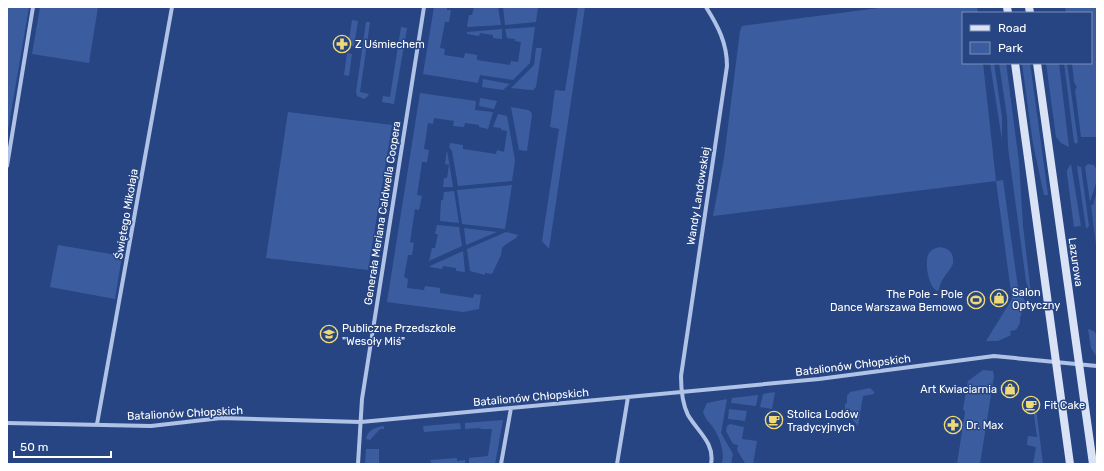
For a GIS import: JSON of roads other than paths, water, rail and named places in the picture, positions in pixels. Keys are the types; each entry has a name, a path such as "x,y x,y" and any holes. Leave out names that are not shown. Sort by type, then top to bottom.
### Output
{"main road":[{"path":"1015,64 1070,464"},
{"name":"Lazurowa","path":"1037,64 1093,464"}],"street":[{"path":"7,166 33,7"},
{"name":"Świętego Mikołaja","path":"97,424 172,7"},
{"name":"Generała Meriana Caldwella Coopera","path":"358,464 362,399 424,7"},
{"name":"Wandy Landowskiej","path":"706,7 724,39 727,55 727,66 682,368 681,392 688,415 709,444 712,464"},
{"name":"Batalionów Chłopskich","path":"7,423 151,426 221,418 361,422 819,379 994,356 1097,366"},
{"path":"617,464 628,397"},
{"path":"502,464 511,408"}],"place":[{"name":"Z Uśmiechem","path":"342,44"},
{"name":"Salon Optyczny","path":"999,298"},
{"name":"The Pole - Pole Dance Warszawa Bemowo","path":"976,300"},
{"name":"Publiczne Przedszkole \"Wesoły Miś\"","path":"329,334"},
{"name":"Art Kwiaciarnia","path":"1010,389"},
{"name":"Fit Cake","path":"1031,405"},
{"name":"Stolica Lodów Tradycyjnych","path":"774,420"},
{"name":"Dr. Max","path":"953,425"}]}
